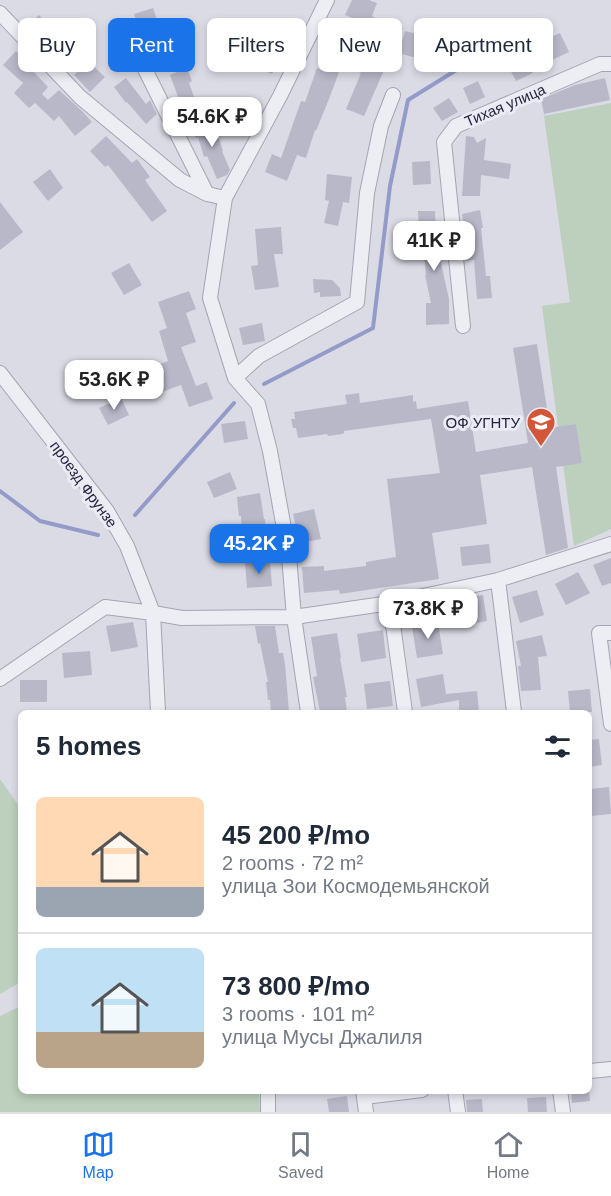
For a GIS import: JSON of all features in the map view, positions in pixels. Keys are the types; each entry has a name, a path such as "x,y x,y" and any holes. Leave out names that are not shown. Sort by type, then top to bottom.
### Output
{"street":[{"path":"308,710 294,617 289,556 270,451 258,404 235,378 210,298 225,198 280,96 327,0"},
{"path":"0,14 80,97 180,180 207,194 225,198"},
{"name":"Тихая улица","path":"463,326 444,142 456,126 600,64 611,64"},
{"path":"146,72 207,194"},
{"path":"235,378 259,356 357,302 367,193 381,126 393,95"},
{"name":"проезд Фрунзе","path":"0,373 107,511 126,546 153,613 158,710"},
{"path":"0,679 105,607 182,618 294,617 390,603 498,580 611,544"},
{"path":"498,580 514,710"},
{"path":"390,603 405,710"},
{"path":"611,633 598,633 611,724"},
{"path":"592,1071 611,1069"},
{"path":"268,1094 268,1112"},
{"path":"364,1094 366,1112"},
{"path":"456,1094 458,1112"},
{"path":"560,1094 562,1112"}],"green space":[{"path":"611,103 611,529 574,546 542,306 570,302 544,116"},
{"path":"0,779 18,805 18,984 0,994"},
{"path":"18,1007 18,1094 259,1094 260,1112 0,1112 0,1016"}],"building":[{"path":"352,0 369,0 377,3 372,16 375,18 352,18 345,15"},
{"path":"153,8 156,18 135,18 134,14"},
{"path":"405,31 414,33 414,57 402,54"},
{"path":"560,33 569,52 553,60 553,36"},
{"path":"16,51 18,53 18,72 34,72 48,87 42,94 48,100 59,90 92,122 75,136 59,116 54,121 35,103 29,108 14,93 23,83 3,65"},
{"path":"317,68 318,72 339,72 306,158 297,155 287,181 265,172 272,154 281,158 301,101 305,102"},
{"path":"96,69 105,77 90,92 74,75 77,72 96,72"},
{"path":"189,72 192,81 189,83 198,108 184,113 170,75"},
{"path":"359,72 383,72 364,116 346,109 361,73"},
{"path":"511,72 533,73 516,81"},
{"path":"126,78 146,104 150,100 157,114 146,124 114,87"},
{"path":"605,78 610,100 544,114 541,99 575,85"},
{"path":"478,81 485,97 470,104 463,88"},
{"path":"449,98 458,112 442,121 433,108"},
{"path":"210,120 230,170 227,175 217,179 207,156 204,157 198,137 196,138 192,128"},
{"path":"106,136 132,163 137,159 150,177 145,180 167,211 152,222 108,165 105,167 90,151"},
{"path":"466,136 474,137 477,143 486,138 484,160 511,164 509,179 481,175 480,196 462,196"},
{"path":"430,161 431,184 413,185 412,162"},
{"path":"50,169 63,188 48,201 33,182"},
{"path":"327,174 352,177 349,203 343,202 338,226 324,223 329,201 325,200"},
{"path":"0,202 23,232 0,250"},
{"path":"480,210 486,276 490,276 492,298 477,299 474,260 465,261 464,244 467,244 462,214"},
{"path":"418,211 435,211 436,243 442,243 443,259 440,259 449,299 449,324 426,325 426,303 431,303 425,275 422,229 419,229"},
{"path":"281,227 283,254 274,254 279,287 255,290 251,266 258,265 255,229"},
{"path":"129,263 142,285 124,295 111,273"},
{"path":"313,279 332,280 340,288 341,296 320,297 320,292 314,293"},
{"path":"189,291 196,309 186,313 196,342 181,347 196,386 207,382 213,399 189,407 181,385 162,392 153,367 168,361 159,331 167,328 158,302"},
{"path":"262,323 265,341 243,345 239,328"},
{"path":"537,344 550,428 576,424 582,463 556,467 568,548 546,555 532,467 480,475 487,524 432,533 439,579 340,594 339,590 304,593 302,567 324,566 324,571 366,566 366,562 396,557 387,479 440,473 431,419 344,431 342,434 328,436 327,434 298,438 291,419 295,419 294,412 347,404 345,395 359,393 360,403 413,395 413,402 416,401 417,409 468,401 476,452 528,443 513,348"},
{"path":"121,398 129,415 108,425 99,408"},
{"path":"245,421 248,439 224,443 221,424"},
{"path":"230,472 237,489 214,498 207,482"},
{"path":"260,493 266,536 242,538 237,497"},
{"path":"314,509 321,539 300,543 293,514"},
{"path":"489,544 491,563 462,566 460,547"},
{"path":"611,558 611,583 602,586 593,565"},
{"path":"270,561 272,586 247,588 245,563"},
{"path":"578,572 590,593 566,605 555,584"},
{"path":"537,590 544,615 520,623 512,597"},
{"path":"483,595 487,621 465,625 461,599"},
{"path":"133,622 138,647 111,652 106,626"},
{"path":"438,623 443,654 417,658 412,627"},
{"path":"255,626 275,626 279,653 283,653 285,664 289,710 271,710 266,682 268,682 260,643 258,644"},
{"path":"383,630 386,658 361,662 357,634"},
{"path":"337,633 347,697 345,697 347,710 320,710 313,677 317,676 311,637"},
{"path":"542,635 547,656 538,657 541,690 521,691 518,666 521,666 516,641"},
{"path":"90,651 92,675 64,678 62,653"},
{"path":"443,674 446,694 477,691 479,710 459,710 459,700 421,707 416,679"},
{"path":"20,680 47,680 47,702 20,702"},
{"path":"390,681 393,706 367,709 364,684"},
{"path":"590,689 592,710 570,710 568,691"},
{"path":"599,739 602,765 592,767 592,740"},
{"path":"609,787 611,814 592,816 592,789"},
{"path":"571,1094 589,1094 590,1101 572,1103"},
{"path":"347,1096 349,1112 329,1112 327,1099"},
{"path":"546,1097 547,1112 528,1112 527,1098"},
{"path":"482,1099 483,1112 467,1112 466,1100"}],"waterway":[{"path":"264,384 373,328 390,186 408,100 453,72"},
{"path":"135,515 234,403"},
{"path":"0,491 40,521 98,535"}],"place":[{"name":"ОФ УГНТУ","path":"541,448"}]}
